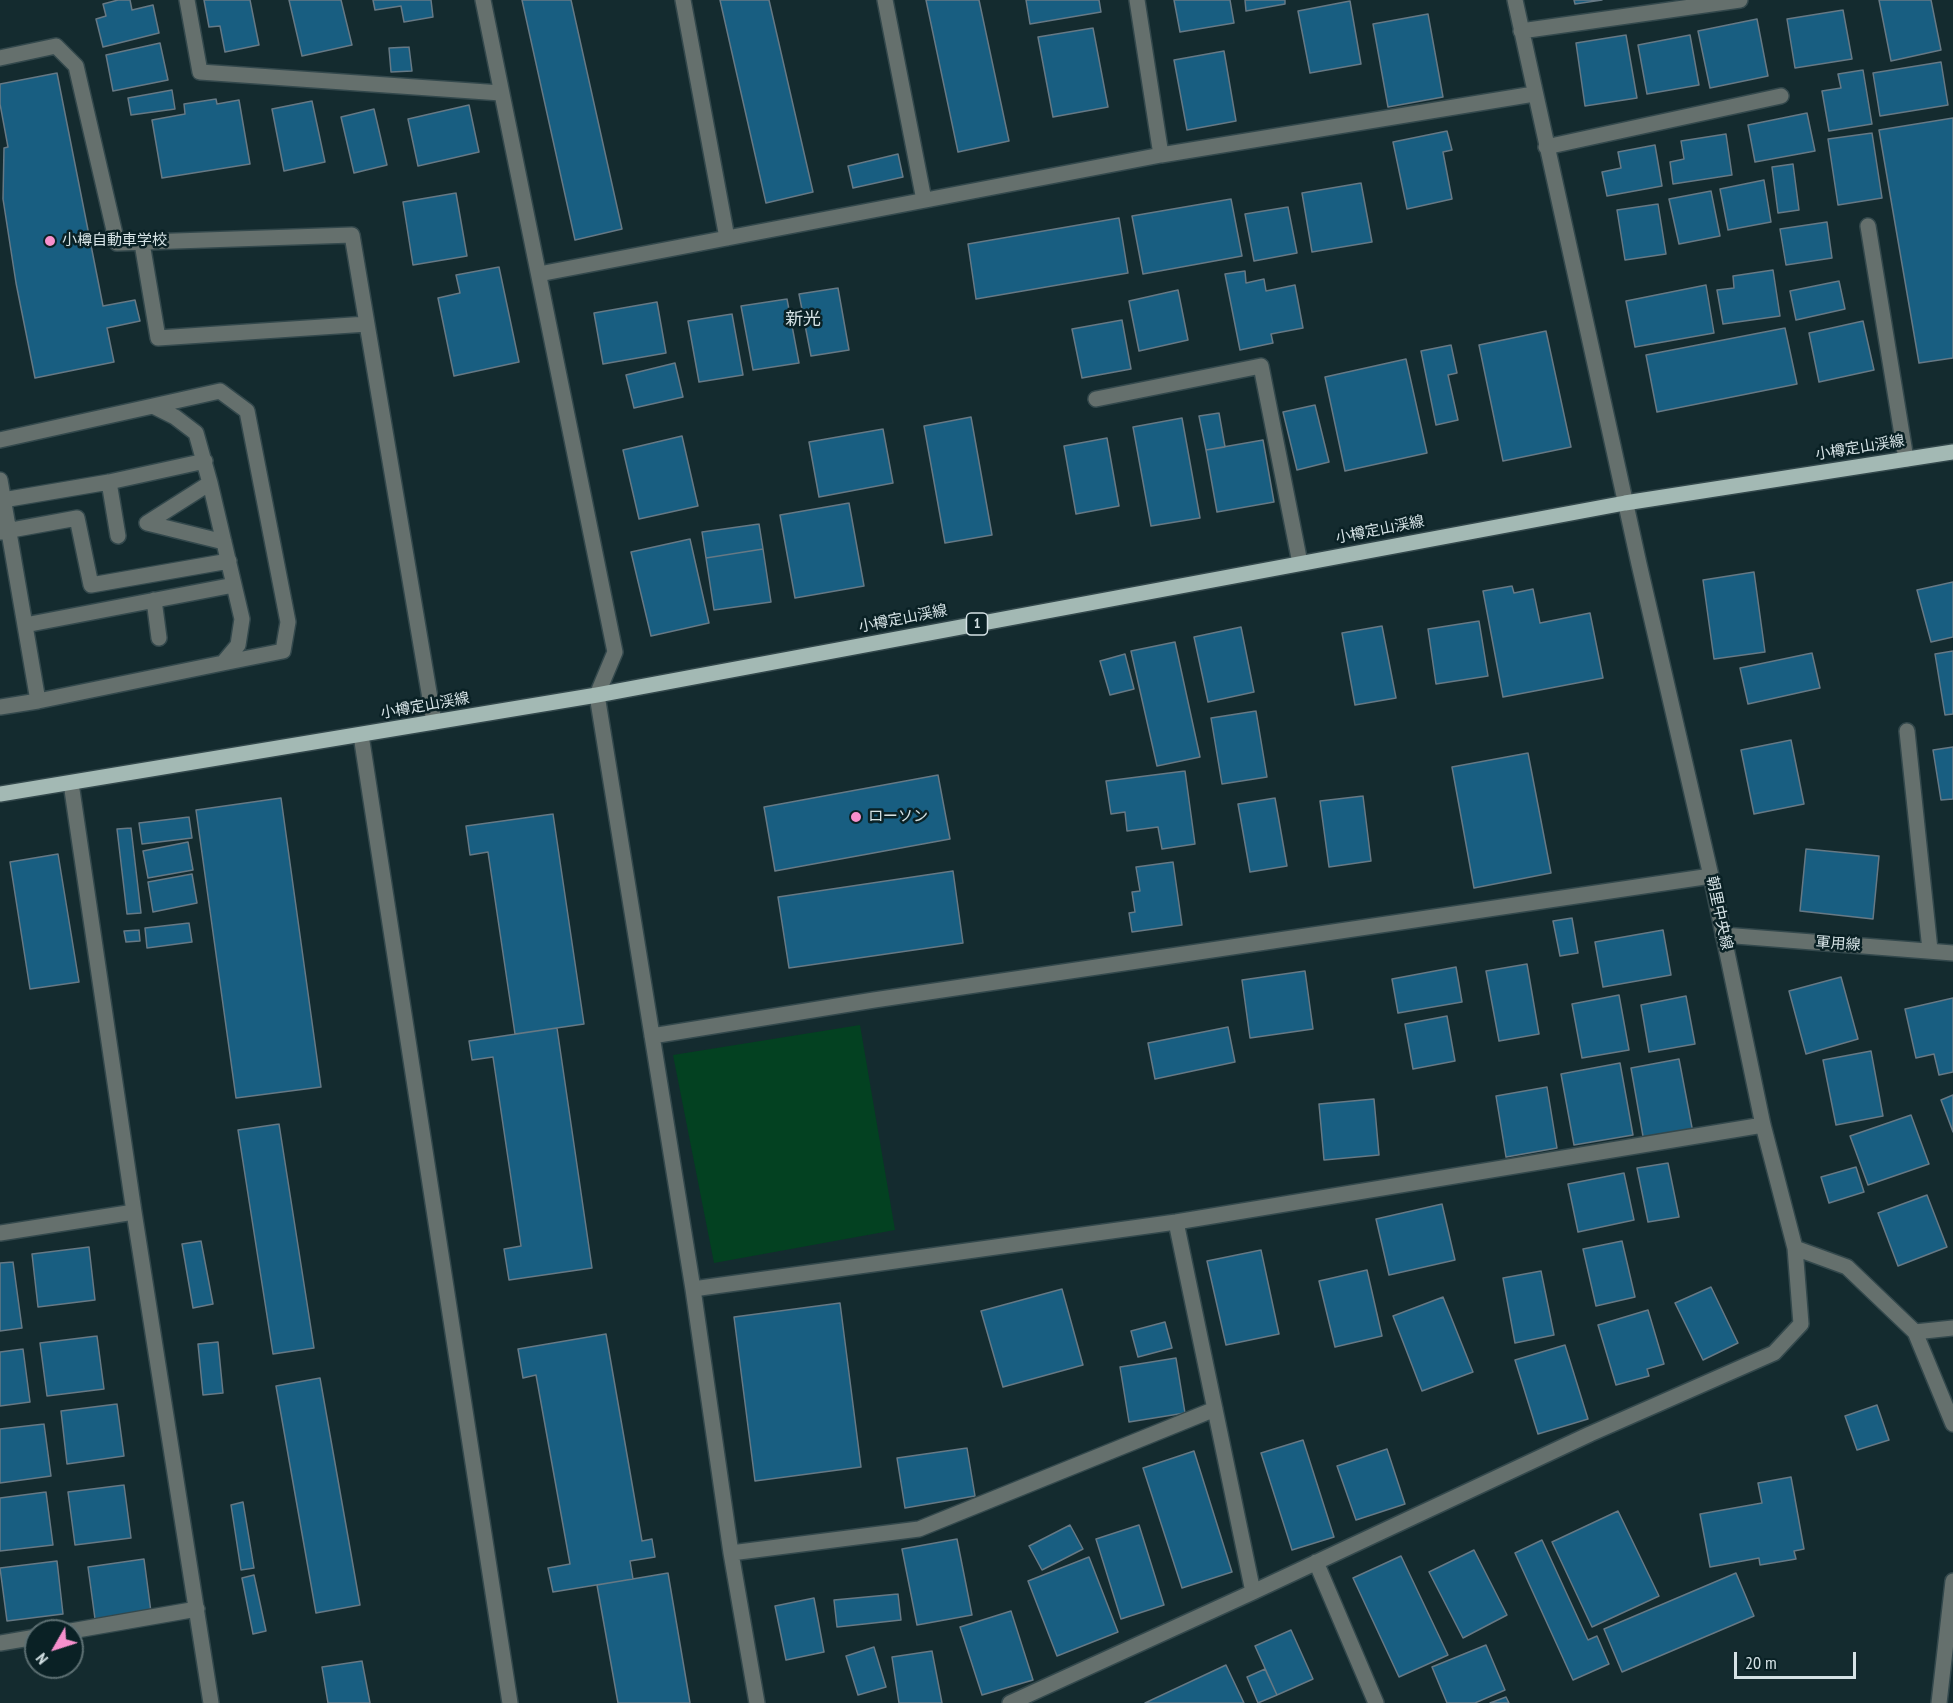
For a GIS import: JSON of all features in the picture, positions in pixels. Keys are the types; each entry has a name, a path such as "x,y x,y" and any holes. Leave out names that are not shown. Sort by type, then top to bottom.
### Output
{"main road":[{"name":"小樽定山渓線","path":"0,794 597,695 1625,503 1953,452"}],"street":[{"path":"187,0 200,72 501,93"},
{"path":"483,0 615,652 597,695 693,1289 731,1553 757,1703"},
{"path":"683,0 727,238"},
{"path":"885,0 924,200"},
{"path":"1137,0 1161,155"},
{"name":"朝里中央線","path":"1316,1562 1590,1434 1774,1353 1802,1324 1795,1248 1763,1125 1711,876 1625,503 1515,0"},
{"path":"1521,31 1740,0"},
{"path":"0,58 56,46 76,66 117,243 352,235 434,722"},
{"path":"539,274 1161,155 1534,93"},
{"path":"1546,147 1781,96"},
{"path":"1868,226 1905,459"},
{"path":"142,243 158,338 367,324"},
{"path":"1096,399 1261,366 1300,563"},
{"path":"0,440 220,391 247,411 288,622 283,651 0,707"},
{"path":"153,406 175,417 196,434 205,461 242,620 238,645 223,663"},
{"path":"3,500 109,482 205,461"},
{"path":"0,480 5,532 25,625 38,701"},
{"path":"109,482 118,536"},
{"path":"210,483 147,523 224,542"},
{"path":"5,532 78,518 91,585 229,561"},
{"path":"25,625 234,585"},
{"path":"154,600 159,638"},
{"path":"1907,731 1930,950"},
{"path":"361,735 510,1703"},
{"path":"72,783 134,1212 211,1703"},
{"path":"652,1036 874,1000 1711,876"},
{"name":"軍用線","path":"1723,935 1953,953"},
{"path":"693,1289 1176,1222 1763,1125"},
{"path":"0,1233 134,1212"},
{"path":"1176,1222 1253,1592"},
{"path":"1795,1248 1847,1267 1915,1332 1953,1424"},
{"path":"1915,1332 1953,1328"},
{"path":"731,1553 919,1529 1215,1409"},
{"path":"1010,1703 1316,1562 1376,1703"},
{"path":"1939,1703 1947,1681 1953,1581"},
{"path":"84,1629 197,1609"},
{"path":"0,1643 24,1639"}],"green space":[{"path":"860,1025 895,1230 714,1263 673,1055"}],"building":[{"path":"130,0 132,10 153,5 159,33 103,47 96,19 106,16 103,4"},
{"path":"204,0 250,0 259,45 225,52 220,26 209,27"},
{"path":"289,0 341,0 352,45 302,56"},
{"path":"373,0 431,0 433,17 404,22 401,6 375,10"},
{"path":"522,0 571,0 622,229 575,240"},
{"path":"720,0 769,0 813,192 766,203"},
{"path":"926,0 979,0 1009,141 958,152"},
{"path":"1026,0 1099,0 1101,12 1030,24"},
{"path":"1174,0 1230,0 1234,23 1180,32"},
{"path":"1245,0 1285,0 1285,4 1246,11"},
{"path":"1574,0 1602,0 1575,4"},
{"path":"1879,0 1931,0 1941,50 1891,61"},
{"path":"1350,1 1361,64 1310,73 1298,11"},
{"path":"1843,10 1852,59 1795,68 1787,19"},
{"path":"1428,14 1443,97 1388,107 1373,24"},
{"path":"1757,19 1768,76 1710,88 1698,31"},
{"path":"1093,28 1108,107 1053,117 1038,37"},
{"path":"1626,35 1637,98 1585,106 1576,43"},
{"path":"1690,35 1699,85 1647,94 1638,45"},
{"path":"160,43 168,80 113,91 106,55"},
{"path":"409,47 412,71 391,72 389,48"},
{"path":"1224,51 1236,121 1187,130 1174,60"},
{"path":"1941,62 1948,105 1880,116 1873,73"},
{"path":"1863,70 1872,124 1829,131 1822,91 1841,88 1838,74"},
{"name":"小樽自動車学校","path":"57,73 103,306 135,300 140,321 107,328 114,362 35,378 16,283 3,199 4,148 8,147 0,104 0,84"},
{"path":"172,90 175,109 131,115 128,98"},
{"path":"216,99 217,104 239,100 250,164 162,178 152,120 185,114 184,104"},
{"path":"312,101 325,162 284,171 272,109"},
{"path":"469,105 479,152 418,166 408,119"},
{"path":"374,109 387,165 354,173 341,117"},
{"path":"1807,113 1815,151 1755,162 1748,125"},
{"path":"1953,118 1953,358 1919,363 1879,130"},
{"path":"1447,131 1452,150 1443,152 1452,199 1407,209 1393,142"},
{"path":"1872,133 1882,198 1838,205 1828,139"},
{"path":"1726,134 1732,175 1673,184 1670,162 1684,159 1681,141"},
{"path":"1655,145 1662,186 1607,196 1602,172 1621,168 1618,152"},
{"path":"898,154 903,177 853,188 848,166"},
{"path":"1793,164 1799,210 1778,213 1772,167"},
{"path":"1764,180 1771,222 1728,230 1720,189"},
{"path":"1361,183 1372,242 1312,252 1302,193"},
{"path":"1711,191 1720,236 1679,244 1669,199"},
{"path":"456,193 467,256 413,265 403,202"},
{"path":"1231,199 1242,256 1143,274 1132,216"},
{"path":"1658,204 1666,254 1625,260 1617,210"},
{"path":"1288,207 1297,253 1254,261 1245,214"},
{"path":"1119,218 1128,273 976,299 968,244"},
{"path":"1827,222 1832,258 1786,265 1780,229"},
{"path":"499,267 519,362 454,376 438,298 460,293 456,275"},
{"path":"1773,270 1780,316 1723,324 1717,290 1734,288 1733,276"},
{"path":"1245,271 1246,283 1264,279 1266,291 1295,285 1303,328 1271,334 1273,343 1240,350 1225,274"},
{"path":"1839,281 1845,309 1796,320 1790,291"},
{"path":"1706,285 1714,333 1635,347 1626,301"},
{"path":"838,288 849,350 811,356 799,294"},
{"path":"1178,290 1188,340 1139,351 1129,301"},
{"path":"787,299 799,363 753,370 741,306"},
{"path":"657,302 666,353 603,364 594,313"},
{"path":"732,314 743,375 699,382 688,321"},
{"path":"1122,320 1131,369 1082,378 1072,329"},
{"path":"1863,321 1874,370 1819,382 1809,333"},
{"path":"1785,328 1797,384 1657,412 1646,355"},
{"path":"1546,331 1571,447 1503,461 1479,345"},
{"path":"1451,345 1457,373 1448,375 1458,420 1436,425 1421,351"},
{"path":"1406,359 1427,453 1345,471 1325,377"},
{"path":"675,363 683,397 634,408 626,375"},
{"path":"1315,405 1329,462 1297,470 1283,412"},
{"path":"1219,413 1225,447 1206,450 1199,416"},
{"path":"971,417 992,535 945,543 924,426"},
{"path":"1182,418 1200,518 1151,526 1133,427"},
{"path":"883,429 893,483 819,497 809,442"},
{"path":"682,436 698,506 639,519 623,450"},
{"path":"1107,438 1119,506 1076,514 1064,446"},
{"path":"1263,440 1274,502 1217,512 1206,450"},
{"path":"849,503 864,586 795,598 780,515"},
{"path":"759,524 763,549 706,558 702,532"},
{"path":"690,539 709,623 651,636 631,552"},
{"path":"763,549 771,602 714,610 706,558"},
{"path":"1754,572 1765,652 1714,659 1703,580"},
{"path":"1953,582 1953,637 1931,642 1917,590"},
{"path":"1512,586 1514,593 1533,589 1540,623 1590,613 1603,678 1503,697 1483,591"},
{"path":"1479,621 1488,676 1436,684 1428,629"},
{"path":"1382,626 1396,698 1355,705 1342,633"},
{"path":"1241,627 1254,692 1208,702 1194,637"},
{"path":"1175,642 1200,757 1157,766 1131,651"},
{"path":"1953,651 1953,714 1945,715 1935,654"},
{"path":"1812,653 1820,688 1748,704 1740,668"},
{"path":"1125,654 1134,689 1110,695 1100,661"},
{"path":"1256,711 1267,777 1222,784 1211,718"},
{"path":"1791,740 1804,804 1754,814 1741,750"},
{"path":"1953,747 1953,799 1941,800 1933,750"},
{"path":"1528,753 1551,873 1474,888 1452,767"},
{"path":"1185,771 1195,844 1162,849 1158,827 1127,831 1125,812 1111,814 1106,781"},
{"path":"938,775 950,839 775,871 764,807"},
{"path":"1363,796 1371,861 1329,867 1320,801"},
{"path":"281,798 321,1087 236,1098 196,810"},
{"path":"1275,798 1287,866 1250,872 1238,804"},
{"path":"553,814 584,1024 515,1034 488,852 470,855 466,826"},
{"path":"189,817 192,838 142,844 139,823"},
{"path":"131,828 141,913 127,914 117,829"},
{"path":"188,842 193,870 148,878 143,851"},
{"path":"1806,849 1879,856 1873,919 1800,911"},
{"path":"58,854 79,982 30,989 10,862"},
{"path":"1173,862 1182,925 1132,932 1129,913 1135,912 1132,892 1140,891 1136,867"},
{"path":"953,871 963,943 789,968 778,897"},
{"path":"192,874 197,903 153,912 148,882"},
{"path":"1572,918 1578,953 1560,956 1553,921"},
{"path":"189,923 192,942 147,948 145,928"},
{"path":"139,930 140,941 126,942 124,931"},
{"path":"1663,930 1671,975 1603,987 1595,942"},
{"path":"1527,964 1539,1034 1499,1041 1486,971"},
{"path":"1456,967 1462,1002 1398,1013 1392,979"},
{"path":"1305,971 1313,1029 1250,1038 1242,980"},
{"path":"1841,977 1858,1039 1806,1054 1789,991"},
{"path":"1619,995 1629,1050 1582,1058 1572,1004"},
{"path":"1686,996 1695,1044 1649,1052 1641,1005"},
{"path":"1953,998 1953,1072 1939,1075 1934,1054 1916,1058 1905,1009"},
{"path":"1447,1016 1455,1061 1413,1069 1405,1024"},
{"path":"1228,1027 1235,1062 1155,1079 1148,1043"},
{"path":"557,1028 592,1268 509,1280 504,1249 521,1246 493,1057 472,1060 469,1041"},
{"path":"1871,1051 1883,1116 1836,1125 1823,1060"},
{"path":"1679,1059 1693,1133 1644,1142 1631,1068"},
{"path":"1620,1063 1633,1135 1574,1145 1561,1074"},
{"path":"1547,1087 1557,1148 1506,1157 1496,1096"},
{"path":"1953,1095 1953,1132 1941,1100"},
{"path":"1374,1099 1379,1155 1324,1160 1319,1104"},
{"path":"1911,1115 1929,1164 1868,1185 1850,1136"},
{"path":"279,1124 314,1348 273,1354 238,1130"},
{"path":"1668,1163 1679,1217 1648,1222 1637,1168"},
{"path":"1856,1167 1864,1192 1829,1203 1821,1177"},
{"path":"1624,1173 1634,1220 1578,1232 1568,1184"},
{"path":"1927,1195 1947,1247 1898,1266 1878,1213"},
{"path":"1442,1204 1455,1260 1389,1275 1376,1219"},
{"path":"201,1241 213,1304 193,1308 182,1244"},
{"path":"1622,1241 1635,1297 1596,1306 1583,1249"},
{"path":"89,1247 95,1300 38,1307 32,1254"},
{"path":"1261,1250 1279,1334 1226,1345 1207,1261"},
{"path":"13,1262 22,1328 0,1331 0,1263"},
{"path":"1367,1270 1382,1336 1335,1347 1319,1281"},
{"path":"1541,1271 1554,1335 1515,1343 1503,1278"},
{"path":"1711,1287 1738,1343 1703,1360 1675,1303"},
{"path":"1062,1289 1083,1365 1003,1387 981,1311"},
{"path":"1443,1297 1473,1372 1422,1391 1393,1316"},
{"path":"840,1303 861,1467 755,1481 734,1317"},
{"path":"1648,1310 1664,1364 1647,1369 1649,1376 1616,1385 1598,1325"},
{"path":"1165,1322 1172,1348 1138,1357 1131,1331"},
{"path":"606,1334 642,1541 652,1539 655,1557 630,1561 633,1579 553,1592 548,1568 570,1564 536,1375 523,1378 518,1349"},
{"path":"97,1336 104,1389 47,1396 40,1343"},
{"path":"218,1342 223,1393 203,1395 198,1344"},
{"path":"1565,1345 1588,1419 1538,1434 1515,1360"},
{"path":"23,1349 30,1402 0,1406 0,1352"},
{"path":"1176,1358 1185,1413 1129,1422 1120,1367"},
{"path":"320,1378 360,1605 316,1613 276,1386"},
{"path":"117,1404 124,1456 67,1464 61,1411"},
{"path":"1877,1405 1889,1440 1857,1450 1845,1416"},
{"path":"44,1424 51,1476 0,1483 0,1429"},
{"path":"1303,1440 1334,1537 1292,1550 1261,1453"},
{"path":"967,1448 975,1496 905,1508 897,1458"},
{"path":"1387,1449 1405,1504 1356,1520 1337,1466"},
{"path":"1194,1451 1232,1572 1182,1588 1143,1468"},
{"path":"1791,1477 1804,1549 1794,1551 1796,1559 1760,1565 1759,1558 1710,1567 1700,1514 1762,1503 1758,1483"},
{"path":"124,1485 131,1538 75,1545 68,1492"},
{"path":"46,1492 53,1545 0,1551 0,1498"},
{"path":"243,1502 254,1568 241,1570 231,1505"},
{"path":"1618,1511 1659,1596 1592,1627 1552,1542"},
{"path":"1070,1525 1083,1549 1042,1570 1029,1546"},
{"path":"1139,1525 1164,1605 1121,1619 1096,1539"},
{"path":"957,1539 972,1615 917,1625 902,1549"},
{"path":"1542,1540 1588,1640 1597,1636 1609,1664 1573,1680 1515,1553"},
{"path":"1474,1550 1507,1615 1463,1638 1429,1572"},
{"path":"1401,1556 1448,1655 1399,1677 1353,1578"},
{"path":"1089,1557 1118,1632 1057,1656 1028,1581"},
{"path":"144,1559 151,1612 95,1619 88,1567"},
{"path":"57,1561 63,1614 7,1621 0,1568"},
{"path":"668,1573 690,1703 618,1703 597,1585"},
{"path":"1736,1573 1754,1616 1622,1672 1604,1629"},
{"path":"254,1575 266,1631 253,1634 242,1578"},
{"path":"898,1594 901,1620 837,1627 834,1600"},
{"path":"814,1598 824,1652 786,1660 775,1606"},
{"path":"1011,1611 1033,1680 982,1695 960,1627"},
{"path":"1291,1630 1313,1679 1277,1695 1255,1646"},
{"path":"1486,1645 1505,1690 1475,1703 1447,1703 1432,1667"},
{"path":"874,1647 886,1687 858,1695 846,1656"},
{"path":"932,1651 942,1703 899,1703 892,1657"},
{"path":"362,1661 370,1703 328,1703 322,1667"},
{"path":"1226,1665 1244,1703 1145,1703"},
{"path":"1265,1669 1277,1695 1258,1703 1247,1677"},
{"path":"1506,1697 1509,1703 1490,1703"}],"place":[{"name":"小樽自動車学校","path":"50,241"},
{"name":"ローソン","path":"856,817"}],"district":[{"name":"新光","path":"803,320"}]}
